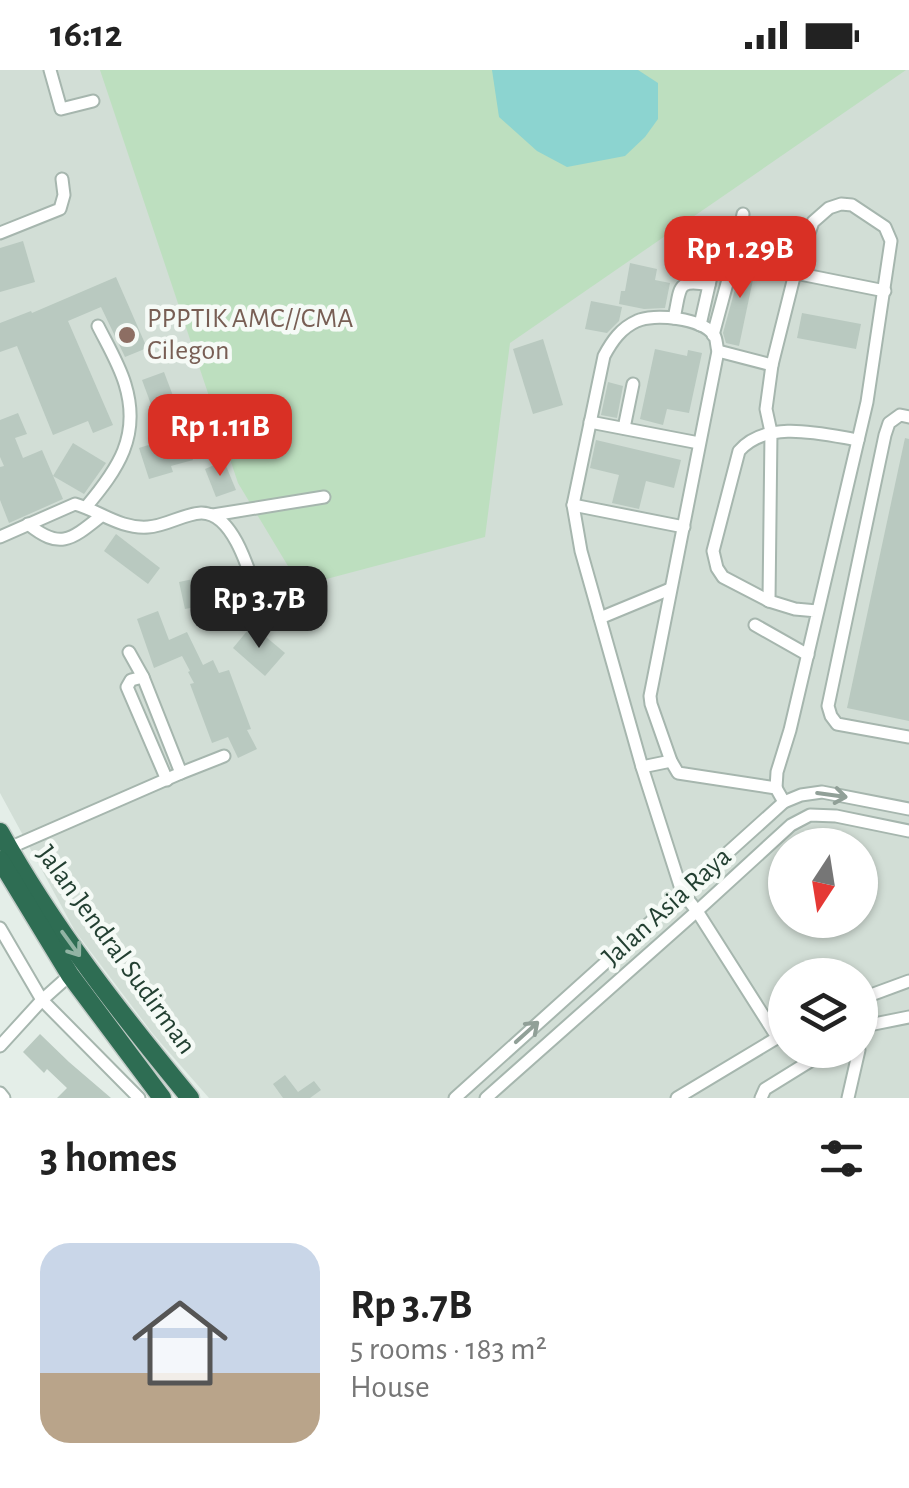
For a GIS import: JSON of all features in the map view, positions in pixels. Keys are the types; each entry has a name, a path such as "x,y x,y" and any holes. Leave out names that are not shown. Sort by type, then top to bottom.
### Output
{"highway":[{"path":"3,847 70,975 162,1098"},
{"name":"Jalan Jendral Sudirman","path":"3,847 97,980 190,1098"}],"street":[{"path":"50,70 61,109 93,101"},
{"path":"0,233 60,209 64,195 62,179"},
{"path":"769,601 771,432 766,409 772,365 794,273 813,222 829,208 852,205 885,226 891,241 885,292 867,402 776,788 784,802 822,792 909,809"},
{"path":"744,214 714,335 718,351 650,696 678,773 776,788"},
{"path":"700,325 720,246 736,250"},
{"path":"794,273 885,292"},
{"path":"674,318 684,282 709,285"},
{"path":"714,335 700,325 649,316 635,322 612,342 604,356 572,505 581,551 642,767 682,892 768,1016"},
{"path":"86,507 110,479 122,456 130,421 125,383 98,326"},
{"path":"718,351 772,365"},
{"path":"624,428 633,384"},
{"path":"909,418 900,415 889,423 885,436 828,706 837,724 909,737"},
{"path":"590,422 700,444"},
{"path":"817,612 769,601 722,577 713,551 738,451 746,443 771,432 858,440"},
{"path":"213,515 324,497"},
{"path":"0,537 75,504 134,526 149,527 204,513 213,515 236,538 263,613"},
{"path":"572,505 684,527"},
{"path":"28,524 43,536 67,540 101,516"},
{"path":"600,618 670,589"},
{"path":"754,625 808,655"},
{"path":"129,652 182,773"},
{"path":"143,677 131,680 127,687 167,780"},
{"path":"3,847 224,756"},
{"path":"642,767 671,761"},
{"name":"Jalan Asia Raya","path":"455,1098 784,802"},
{"name":"Jalan Asia Raya","path":"486,1098 791,825 810,814 909,831"},
{"path":"0,928 42,1000 139,1098"},
{"path":"608,961 622,977"},
{"path":"0,1046 70,975"},
{"path":"878,992 909,981"},
{"path":"570,994 584,1011"},
{"path":"878,1022 909,1017"},
{"path":"677,1098 768,1043"},
{"path":"762,1098 765,1089 799,1068"},
{"path":"848,1098 854,1068"}],"shaded area":[{"path":"0,70 909,70 909,1098 209,1098 153,1034 75,931 0,793"}],"green space":[{"path":"100,70 906,70 510,343 485,537 300,586 238,483"}],"water":[{"path":"492,70 638,70 658,83 658,119 625,156 567,167 537,151 499,117"}],"building":[{"path":"23,241 35,282 0,292 0,248"},
{"path":"745,253 758,256 739,346 726,343 723,333"},
{"path":"630,263 657,269 655,280 670,283 665,308 619,304"},
{"path":"116,277 147,348 125,357 101,307 68,321 113,425 93,433 88,421 53,435 17,346 0,352 0,323"},
{"path":"591,301 622,307 619,321 607,333 585,329"},
{"path":"802,313 861,324 856,349 797,338"},
{"path":"543,339 563,405 533,414 513,349"},
{"path":"655,349 687,356 688,350 702,353 689,413 667,409 663,425 640,419"},
{"path":"164,372 181,417 159,426 142,380"},
{"path":"608,382 623,386 617,418 601,415"},
{"path":"18,413 27,434 15,438 23,458 42,450 63,499 9,523 0,500 0,467 4,466 0,457 0,420"},
{"path":"185,432 193,460 171,466 173,472 149,479 139,448"},
{"path":"905,438 909,439 909,721 847,708"},
{"path":"596,440 681,460 674,488 646,481 639,509 612,503 619,475 590,468"},
{"path":"73,443 106,463 84,494 53,476"},
{"path":"224,461 236,490 216,497 205,469"},
{"path":"116,534 160,568 148,584 104,551"},
{"path":"236,570 242,598 185,609 179,582"},
{"path":"158,611 169,640 187,632 203,665 213,660 219,673 229,670 251,729 247,730 257,749 238,758 228,737 212,743 182,656 154,668 137,619"},
{"path":"252,625 285,653 265,676 233,648"},
{"path":"40,1034 111,1098 57,1098 67,1088 23,1052"},
{"path":"285,1075 298,1092 314,1081 321,1090 310,1098 283,1098 273,1084"}],"place":[{"name":"PPPTIK AMC//CMA Cilegon","path":"127,335"}]}
